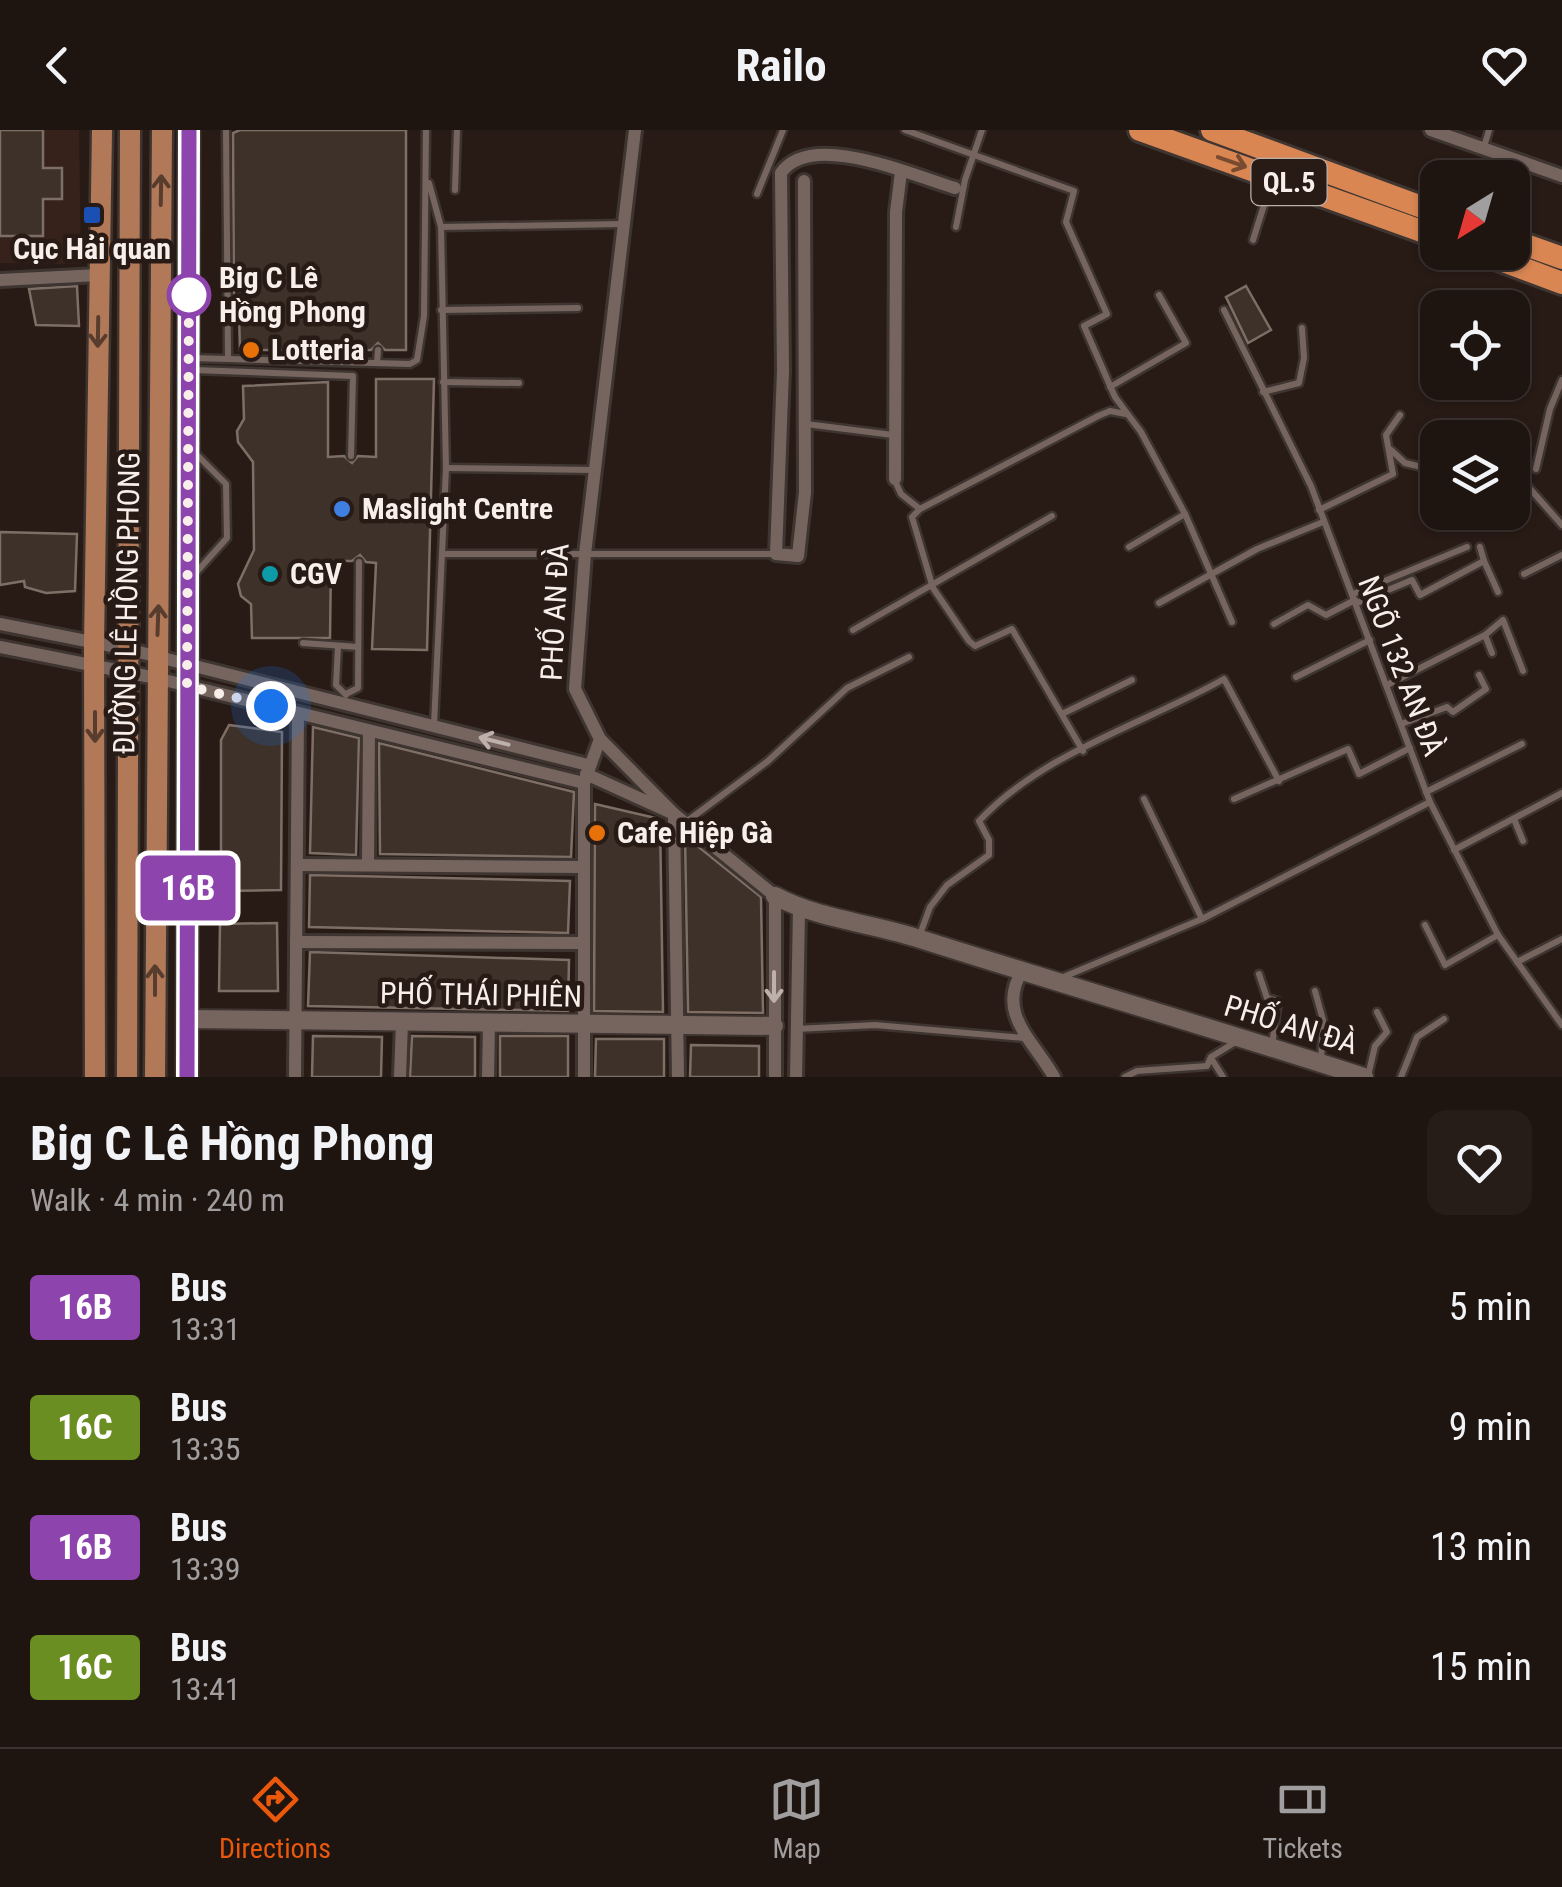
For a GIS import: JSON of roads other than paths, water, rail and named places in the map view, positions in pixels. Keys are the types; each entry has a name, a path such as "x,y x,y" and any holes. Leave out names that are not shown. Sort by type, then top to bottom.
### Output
{"highway":[{"name":"QL.5","path":"1140,130 1420,230"},
{"name":"QL.5","path":"1212,130 1420,205"},
{"path":"1530,246 1562,258"},
{"path":"1527,270 1562,283"}],"main road":[{"name":"ĐƯỜNG LÊ HỒNG PHONG","path":"95,1077 94,644 102,130"},
{"name":"ĐƯỜNG LÊ HỒNG PHONG","path":"127,1077 130,130"},
{"name":"ĐƯỜNG LÊ HỒNG PHONG","path":"155,1077 162,130"},
{"name":"ĐƯỜNG LÊ HỒNG PHONG","path":"187,1077 189,130"}],"street":[{"name":"PHỐ AN ĐÀ","path":"635,130 594,470 575,689 600,739 679,818 775,896 799,908 918,938 1048,983 1366,1077"},
{"path":"1432,130 1464,135 1484,147 1562,176"},
{"path":"804,181 805,424 798,556 776,554 783,370 781,173 797,156 826,151 954,188"},
{"path":"895,480 896,212 901,172"},
{"path":"0,280 99,275"},
{"path":"0,624 127,649 350,702 586,774 679,818 678,1077"},
{"path":"0,647 156,678 362,729 586,774"},
{"path":"350,702 362,729 368,865"},
{"path":"295,1077 298,714"},
{"path":"584,1077 586,774 600,739"},
{"path":"296,865 583,867"},
{"path":"775,896 775,1077"},
{"path":"796,1077 799,908"},
{"path":"296,942 584,943"},
{"path":"1022,971 1014,984 1011,1006 1024,1038 1054,1077"},
{"name":"PHỐ THÁI PHIÊN","path":"188,1020 774,1026"},
{"path":"400,1077 402,1022"},
{"path":"488,1077 489,1023"}],"lane":[{"path":"226,130 228,358"},
{"path":"189,364 228,358 410,364 420,352 426,130"},
{"path":"455,190 457,130"},
{"path":"758,194 784,130"},
{"path":"904,130 1074,191 1066,222 1107,314 1084,326 1094,356 1185,514 1232,622"},
{"path":"956,227 982,130"},
{"path":"1484,147 1489,130"},
{"path":"426,172 441,227 446,468 434,726"},
{"path":"1254,240 1273,176"},
{"path":"441,227 623,224"},
{"path":"1110,387 1186,344 1159,295"},
{"path":"441,310 578,308"},
{"name":"NGÕ 132 AN ĐÀ","path":"1224,310 1319,510 1346,590 1355,599 1430,802 1498,935 1562,1024"},
{"path":"1263,392 1299,382 1304,358 1302,328"},
{"path":"378,350 378,363"},
{"path":"189,364 353,376 351,456"},
{"path":"1536,468 1550,409 1562,380"},
{"path":"443,382 519,383"},
{"path":"1083,751 1012,629 976,646 933,588 912,517 920,508 1098,416 1110,411 1130,416"},
{"path":"1319,510 1393,474 1392,450 1386,435 1400,415"},
{"path":"805,424 894,435"},
{"path":"188,446 221,476 228,491 225,544 188,581"},
{"path":"1392,450 1404,462 1420,466"},
{"path":"446,468 594,470"},
{"path":"895,480 902,494 920,508"},
{"path":"1530,489 1562,525"},
{"path":"1128,547 1185,514"},
{"path":"853,630 933,588 1052,516"},
{"path":"1158,604 1279,539 1324,522"},
{"path":"1274,624 1308,606 1326,615 1467,547"},
{"path":"1480,547 1498,592"},
{"path":"443,554 776,554"},
{"path":"1524,574 1562,556"},
{"path":"1355,599 1412,580 1420,595 1484,561"},
{"path":"338,646 336,685 350,702 358,688 358,562"},
{"path":"1387,685 1485,635 1503,620 1523,671"},
{"path":"1485,635 1492,654"},
{"path":"1296,677 1370,640"},
{"path":"304,643 358,647"},
{"path":"679,818 768,761 847,688 909,657"},
{"path":"1401,724 1447,707 1453,712 1486,689 1478,675"},
{"path":"918,938 930,907 946,885 988,855 989,840 980,821 999,800 1083,751 1224,679 1280,781"},
{"path":"1064,713 1132,680"},
{"path":"1426,792 1522,744"},
{"path":"1234,799 1348,749 1359,774 1410,748"},
{"path":"1454,850 1562,793"},
{"path":"1144,799 1202,919"},
{"path":"1048,983 1202,919 1430,802"},
{"path":"1514,818 1523,841"},
{"path":"1425,925 1445,965 1498,935"},
{"path":"1517,962 1562,939"},
{"path":"1260,974 1267,998 1278,1001 1272,1048"},
{"path":"1315,990 1323,1020 1321,1063"},
{"path":"1366,1077 1373,1050 1387,1032 1378,1012"},
{"path":"1401,1077 1417,1037 1444,1019"},
{"path":"796,1029 875,1025 1024,1038"},
{"path":"1125,1077 1137,1071 1207,1066 1210,1057 1242,1038"},
{"path":"1210,1057 1223,1077"}],"place":[{"name":"Cục Hải quan","path":"92,215"},
{"name":"Big C Lê Hồng Phong","path":"189,295"},
{"name":"Lotteria","path":"251,350"},
{"name":"Maslight Centre","path":"342,509"},
{"name":"CGV","path":"270,574"},
{"name":"Cafe Hiệp Gà","path":"597,833"}]}
